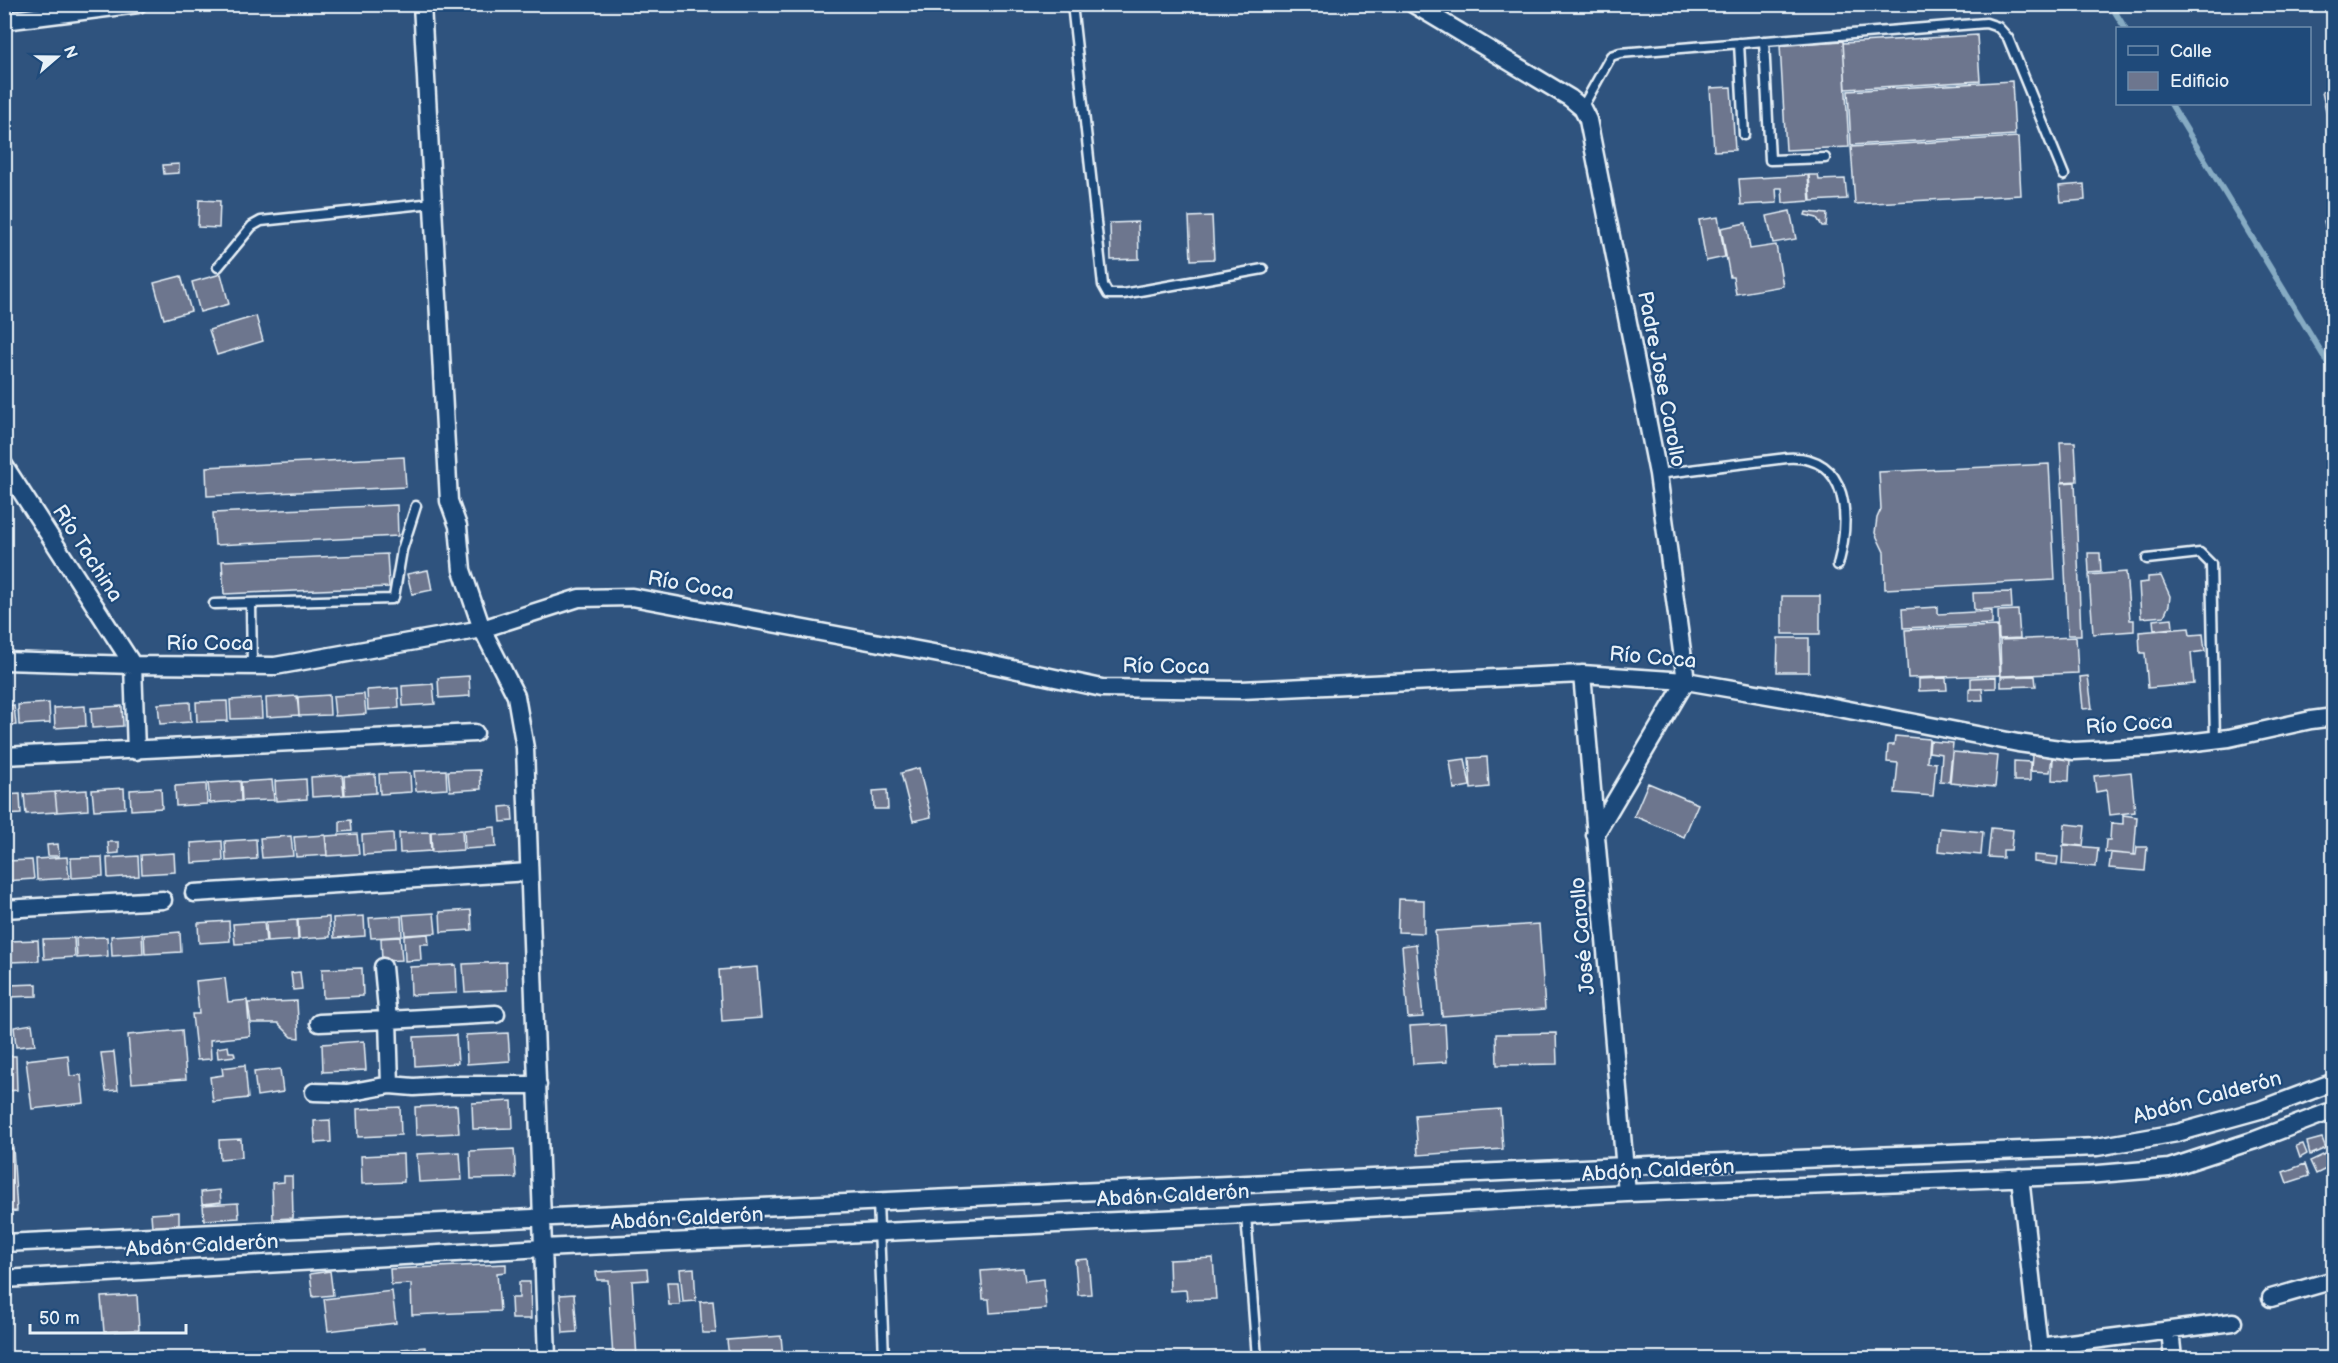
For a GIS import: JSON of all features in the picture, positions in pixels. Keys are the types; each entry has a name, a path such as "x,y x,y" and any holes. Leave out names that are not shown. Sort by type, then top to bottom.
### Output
{"street":[{"path":"4,21 138,4"},
{"path":"422,4 449,501 458,526 462,570 482,629 516,696 525,748 547,1359"},
{"path":"1413,4 1570,98 1582,108"},
{"name":"Padre Jose Carollo","path":"1582,108 1588,120 1593,143 1658,474 1686,681"},
{"name":"Río Tachina","path":"4,465 133,665"},
{"name":"Río Coca","path":"4,661 275,666 482,629 579,598 632,597 966,659 1102,688 1240,690 1582,674 1686,681 1815,703 2018,743 2074,751 2153,747 2215,739 2334,717"},
{"path":"133,665 136,751"},
{"name":"José Carollo","path":"1582,674 1627,1193"},
{"path":"1595,835 1686,681"},
{"path":"4,756 475,733"},
{"path":"194,893 530,872"},
{"path":"4,909 163,900"},
{"path":"383,967 388,1020 390,1085"},
{"path":"319,1023 496,1014"},
{"name":"Abdón Calderón","path":"4,1243 1625,1166 2097,1147 2177,1133 2260,1110 2334,1082"},
{"path":"314,1092 347,1092 390,1085 414,1087 538,1085"},
{"name":"Abdón Calderón","path":"4,1280 543,1248 1246,1215 1627,1193 2087,1175 2169,1168 2255,1140 2334,1110"},
{"path":"2020,1177 2040,1353 2233,1322"},
{"path":"2271,1298 2334,1280"},
{"path":"2170,1331 2174,1359"}],"lane":[{"path":"1072,4 1102,285 1108,294 1123,294 1263,269"},
{"path":"1582,108 1611,56 1620,53 1986,23 1998,27 2008,38 2064,175"},
{"path":"1764,41 1771,161 1825,158"},
{"path":"1739,42 1744,135"},
{"path":"218,267 252,226 261,221 433,203"},
{"path":"1658,474 1803,457 1820,462 1837,483 1845,508 1845,535 1838,565"},
{"path":"214,604 392,599 402,550 416,506"},
{"path":"2147,559 2200,553 2211,564 2215,739"},
{"path":"251,604 252,666"},
{"path":"878,1201 884,1359"},
{"path":"1246,1215 1257,1359"}],"building":[{"path":"1977,35 1980,81 1846,89 1843,43"},
{"path":"1843,41 1849,147 1786,150 1780,45"},
{"path":"2012,81 2015,135 1851,145 1848,91"},
{"path":"1731,87 1735,150 1714,151 1710,88"},
{"path":"2334,89 2334,134 2331,134 2322,92"},
{"path":"2018,137 2021,195 1855,204 1851,147"},
{"path":"179,164 179,173 164,174 163,165"},
{"path":"1808,175 1810,201 1783,203 1782,188 1776,188 1777,203 1741,205 1739,179"},
{"path":"1809,175 1818,175 1819,180 1845,179 1847,199 1811,201"},
{"path":"2084,184 2085,200 2061,202 2059,186"},
{"path":"199,200 220,201 219,228 198,227"},
{"path":"1790,211 1796,239 1773,243 1767,216"},
{"path":"1806,212 1827,214 1826,226 1822,226 1817,218 1805,215"},
{"path":"1212,216 1214,259 1191,260 1189,217"},
{"path":"1718,217 1725,257 1706,261 1699,220"},
{"path":"2334,219 2334,256 2332,257 2324,221"},
{"path":"1138,222 1139,259 1111,260 1110,223"},
{"path":"1746,223 1750,249 1776,245 1783,286 1736,294 1733,277 1730,277 1721,228"},
{"path":"221,274 229,304 200,312 192,282"},
{"path":"181,276 191,311 164,319 154,283"},
{"path":"256,316 263,341 217,355 209,330"},
{"path":"2060,442 2075,442 2077,481 2062,482"},
{"path":"404,457 406,487 207,496 206,467"},
{"path":"2049,464 2055,580 1885,589 1884,552 1875,533 1881,509 1879,472"},
{"path":"2075,482 2081,635 2068,635 2061,483"},
{"path":"397,505 398,536 215,545 213,513"},
{"path":"2088,553 2100,553 2101,572 2089,573"},
{"path":"387,554 389,587 224,594 222,561"},
{"path":"428,570 432,590 412,594 407,574"},
{"path":"2126,572 2130,620 2134,620 2134,631 2093,634 2089,575"},
{"path":"2161,576 2170,596 2164,616 2141,618 2139,583 2148,582 2148,577"},
{"path":"2011,592 2012,608 1974,610 1973,593"},
{"path":"1782,596 1820,596 1820,634 1782,634"},
{"path":"1938,607 1938,614 1992,611 1992,624 1903,628 1902,609"},
{"path":"2018,610 2020,638 1999,639 1998,611"},
{"path":"2172,618 2173,628 2154,630 2153,620"},
{"path":"1997,626 2000,675 1908,678 1905,630"},
{"path":"2189,628 2190,635 2203,634 2205,651 2191,653 2194,684 2148,688 2145,653 2140,653 2139,632"},
{"path":"2076,637 2078,673 2001,676 2000,640"},
{"path":"1778,638 1809,638 1809,672 1777,672"},
{"path":"469,676 470,696 439,698 438,678"},
{"path":"2035,676 2036,686 2001,687 2001,677"},
{"path":"2088,676 2092,708 2083,709 2080,677"},
{"path":"1996,677 1996,688 1971,689 1971,678"},
{"path":"1946,678 1947,690 1919,691 1919,679"},
{"path":"433,684 435,704 403,706 402,686"},
{"path":"398,688 399,708 368,710 367,690"},
{"path":"1969,689 1982,689 1983,700 1969,700"},
{"path":"364,694 366,714 335,716 333,696"},
{"path":"329,695 330,715 299,716 298,697"},
{"path":"297,696 299,715 267,717 266,698"},
{"path":"261,698 262,718 231,719 230,700"},
{"path":"227,701 228,721 197,722 196,702"},
{"path":"190,702 191,722 160,724 158,704"},
{"path":"49,703 50,723 19,725 18,705"},
{"path":"14,705 16,725 4,726 4,706"},
{"path":"85,706 86,726 55,728 54,708"},
{"path":"122,706 123,726 92,728 91,708"},
{"path":"2161,718 2161,728 2141,730 2140,720"},
{"path":"1895,736 1929,739 1927,762 1936,763 1933,796 1895,793 1898,763 1887,762 1888,745 1894,745"},
{"path":"1930,741 1953,743 1949,782 1940,781 1942,754 1929,752"},
{"path":"1953,752 1998,756 1995,787 1950,783"},
{"path":"2032,755 2052,757 2050,772 2031,771"},
{"path":"1487,757 1489,787 1471,789 1469,758"},
{"path":"2053,757 2070,758 2069,781 2052,780"},
{"path":"1465,759 1470,786 1454,789 1450,761"},
{"path":"2014,761 2030,762 2030,781 2014,781"},
{"path":"919,768 931,817 913,821 901,773"},
{"path":"446,770 447,789 416,791 414,771"},
{"path":"480,770 481,789 450,791 448,771"},
{"path":"2131,772 2135,812 2110,815 2107,790 2096,792 2094,776"},
{"path":"410,773 411,792 380,794 379,774"},
{"path":"375,774 376,793 345,795 344,776"},
{"path":"342,775 344,795 312,797 311,777"},
{"path":"306,779 307,799 276,801 275,781"},
{"path":"272,780 274,800 242,801 241,782"},
{"path":"240,781 241,801 210,803 208,783"},
{"path":"1648,783 1698,804 1684,837 1634,816"},
{"path":"206,784 207,804 176,806 175,786"},
{"path":"124,788 125,808 94,810 92,790"},
{"path":"161,788 162,808 131,810 130,790"},
{"path":"87,790 88,810 57,812 55,792"},
{"path":"887,790 888,809 874,809 873,791"},
{"path":"55,792 57,812 26,814 24,794"},
{"path":"20,794 21,814 4,815 4,795"},
{"path":"512,806 513,821 501,822 500,807"},
{"path":"2123,815 2137,817 2134,855 2105,852 2106,840 2110,840 2111,823 2123,824"},
{"path":"351,820 352,831 340,832 340,821"},
{"path":"2065,824 2085,826 2083,846 2064,844"},
{"path":"495,827 496,847 465,849 464,830"},
{"path":"1940,828 1983,832 1981,855 1938,851"},
{"path":"1991,828 2013,830 2011,850 2003,850 2003,858 1988,857"},
{"path":"462,830 463,850 432,852 431,832"},
{"path":"430,832 431,851 400,853 399,833"},
{"path":"393,833 394,853 363,855 362,835"},
{"path":"357,834 359,854 327,856 326,836"},
{"path":"325,835 327,855 296,857 294,837"},
{"path":"291,836 293,856 262,858 260,838"},
{"path":"256,839 257,859 226,861 225,841"},
{"path":"222,841 223,861 192,863 191,843"},
{"path":"108,842 119,842 119,853 109,854"},
{"path":"58,844 59,856 48,856 47,845"},
{"path":"2063,845 2098,848 2096,867 2062,864"},
{"path":"2137,847 2147,847 2145,871 2109,868 2111,853 2136,855"},
{"path":"174,853 175,872 142,874 141,855"},
{"path":"2034,855 2058,857 2057,865 2034,862"},
{"path":"138,856 139,876 108,878 107,858"},
{"path":"67,857 69,878 37,880 36,859"},
{"path":"102,857 103,876 72,878 71,858"},
{"path":"32,860 34,879 4,881 4,861"},
{"path":"1399,899 1424,900 1424,933 1398,932"},
{"path":"471,910 472,930 441,932 440,912"},
{"path":"434,913 436,933 405,935 403,915"},
{"path":"364,916 365,936 334,938 333,918"},
{"path":"401,916 402,936 371,938 369,918"},
{"path":"329,917 330,937 299,939 298,919"},
{"path":"297,920 298,940 267,942 266,922"},
{"path":"229,921 230,941 199,943 198,923"},
{"path":"264,922 266,942 235,944 233,924"},
{"path":"1539,924 1545,1009 1442,1016 1435,931"},
{"path":"180,932 181,952 145,954 144,935"},
{"path":"142,934 143,954 112,956 111,936"},
{"path":"428,934 429,944 420,944 421,960 405,961 404,936"},
{"path":"107,937 108,956 77,958 76,938"},
{"path":"400,937 402,960 382,961 381,938"},
{"path":"74,938 75,957 44,959 43,939"},
{"path":"38,940 39,961 9,962 9,941"},
{"path":"1416,944 1423,1017 1408,1018 1402,946"},
{"path":"506,962 507,990 465,992 463,964"},
{"path":"456,965 457,993 411,995 410,967"},
{"path":"757,967 761,1018 722,1021 719,970"},
{"path":"362,968 363,996 323,998 322,969"},
{"path":"300,972 302,989 293,990 291,973"},
{"path":"225,978 228,1002 247,1000 250,1036 210,1040 211,1059 197,1060 192,1014 199,1014 196,981"},
{"path":"37,984 37,996 9,997 9,985"},
{"path":"297,1001 299,1038 292,1037 278,1023 251,1023 248,1003"},
{"path":"32,1024 35,1045 16,1047 14,1027"},
{"path":"1445,1024 1447,1062 1413,1064 1410,1026"},
{"path":"182,1030 186,1079 132,1083 128,1035"},
{"path":"508,1033 510,1061 467,1064 466,1035"},
{"path":"1556,1033 1557,1064 1497,1065 1496,1034"},
{"path":"456,1035 458,1063 415,1066 414,1037"},
{"path":"364,1041 366,1070 323,1072 322,1044"},
{"path":"228,1046 229,1052 234,1052 235,1056 218,1058 217,1048"},
{"path":"114,1052 118,1090 106,1091 101,1053"},
{"path":"68,1055 70,1076 81,1075 84,1103 32,1109 26,1060"},
{"path":"8,1056 16,1056 17,1090 9,1091"},
{"path":"245,1065 248,1098 213,1102 210,1077 223,1075 222,1068"},
{"path":"280,1069 283,1092 257,1096 254,1072"},
{"path":"512,1101 513,1128 473,1129 472,1103"},
{"path":"457,1105 459,1133 416,1135 415,1107"},
{"path":"400,1107 401,1135 358,1137 357,1109"},
{"path":"1500,1109 1503,1149 1418,1155 1415,1115"},
{"path":"330,1120 331,1142 315,1143 314,1121"},
{"path":"2322,1138 2326,1148 2310,1155 2307,1142"},
{"path":"241,1139 242,1157 220,1159 219,1140"},
{"path":"2303,1144 2307,1154 2300,1158 2296,1146"},
{"path":"4,1148 13,1148 17,1211 4,1212"},
{"path":"514,1149 516,1178 471,1179 470,1151"},
{"path":"460,1152 462,1180 419,1182 417,1154"},
{"path":"2327,1153 2330,1167 2316,1174 2310,1161"},
{"path":"403,1154 404,1182 362,1184 361,1156"},
{"path":"2305,1164 2309,1176 2287,1183 2283,1172"},
{"path":"284,1176 292,1176 293,1218 273,1219 272,1183 284,1182"},
{"path":"220,1190 221,1202 202,1204 201,1192"},
{"path":"238,1203 239,1218 204,1220 203,1205"},
{"path":"179,1212 179,1225 152,1227 151,1214"},
{"path":"1213,1258 1216,1299 1187,1300 1186,1290 1170,1291 1169,1260"},
{"path":"1088,1259 1091,1294 1078,1295 1075,1260"},
{"path":"506,1264 506,1272 497,1273 500,1311 412,1315 411,1284 391,1285 390,1269"},
{"path":"694,1268 696,1301 683,1302 680,1269"},
{"path":"1023,1268 1025,1281 1044,1279 1046,1309 990,1313 989,1299 983,1299 981,1271"},
{"path":"647,1269 648,1280 632,1281 637,1358 613,1358 608,1280 597,1280 596,1272"},
{"path":"330,1271 333,1295 313,1297 310,1274"},
{"path":"519,1282 530,1282 531,1319 512,1319 511,1298 519,1298"},
{"path":"667,1282 678,1282 680,1305 669,1305"},
{"path":"392,1291 396,1323 328,1331 324,1299"},
{"path":"574,1294 577,1332 563,1333 560,1295"},
{"path":"137,1295 139,1330 104,1332 101,1297"},
{"path":"713,1301 716,1333 702,1333 700,1302"},
{"path":"781,1336 783,1358 729,1358 727,1340"},
{"path":"425,1347 426,1358 403,1358 402,1349"}],"waterway":[{"path":"2110,4 2124,27"},
{"path":"2172,105 2334,373"}]}
